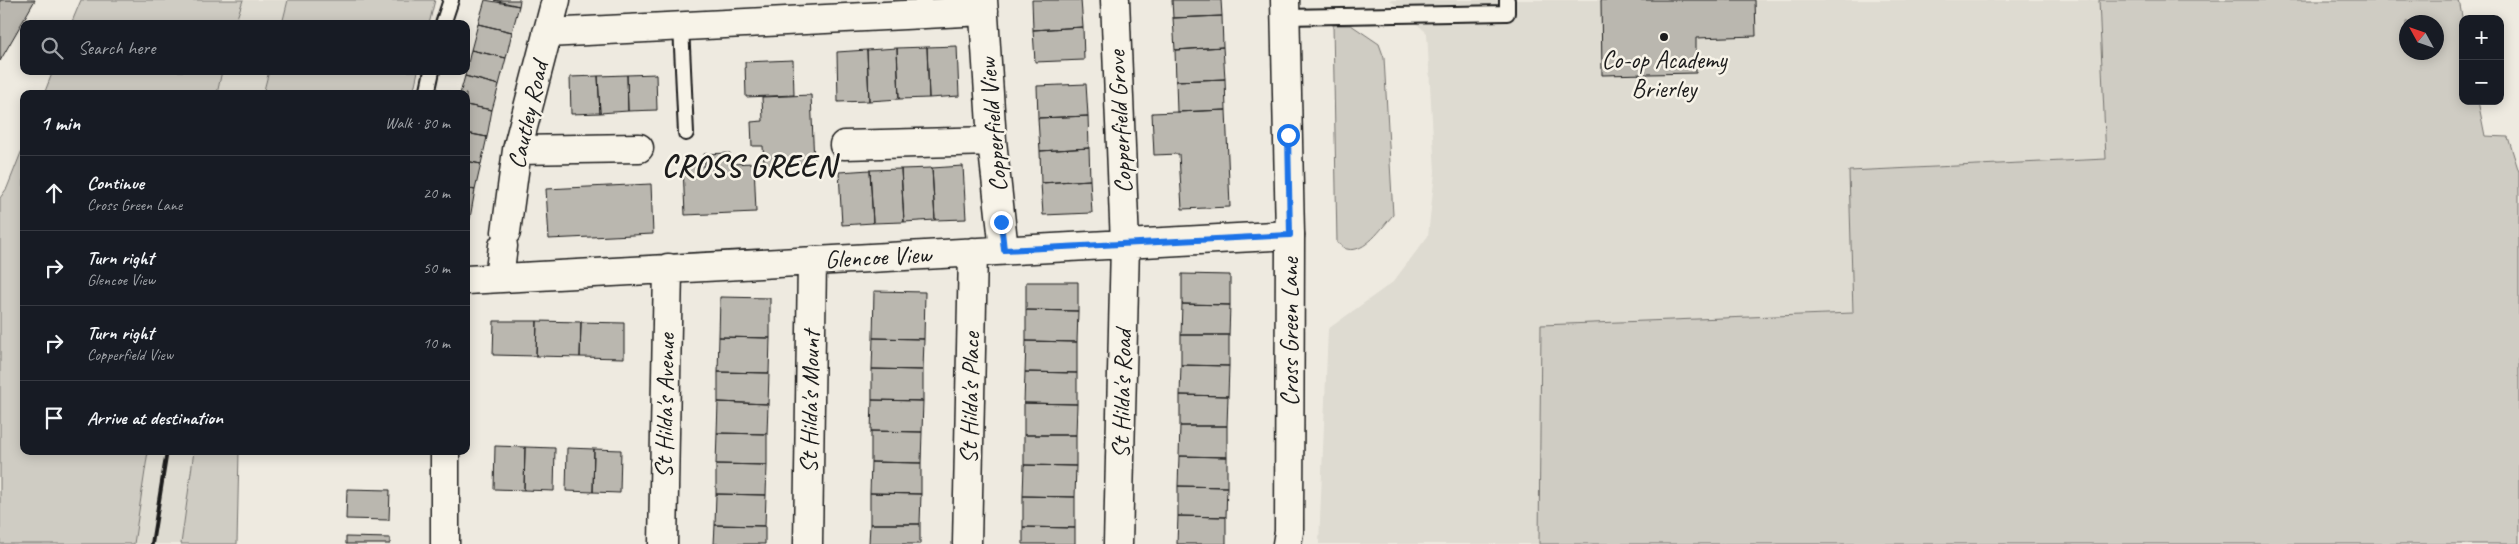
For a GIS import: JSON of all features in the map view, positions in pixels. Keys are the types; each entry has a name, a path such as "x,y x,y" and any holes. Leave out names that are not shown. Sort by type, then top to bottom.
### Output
{"street":[{"name":"Cautley Road","path":"499,278 517,150 556,0"},
{"name":"Copperfield Grove","path":"1115,0 1125,244"},
{"path":"547,33 984,6"},
{"name":"Copperfield View","path":"984,6 992,141 1004,250"},
{"name":"Cross Green Lane","path":"1285,8 1290,235 1288,532 1286,544"},
{"path":"844,145 992,141"},
{"path":"517,150 639,148"},
{"name":"Glencoe View","path":"470,280 1290,235"},
{"name":"St Hilda's Road","path":"1118,544 1125,244"},
{"name":"St Hilda's Place","path":"967,544 973,252"},
{"name":"St Hilda's Mount","path":"808,544 812,261"},
{"name":"St Hilda's Avenue","path":"663,544 668,268"},
{"path":"445,455 445,544"}],"lane":[{"path":"444,20 451,0"},
{"path":"1285,8 1507,13 1507,0"},
{"path":"681,26 686,133"},
{"path":"429,90 431,75"}],"shaded area":[{"path":"81,0 243,0 236,20 73,20"},
{"path":"243,0 288,0 283,20 236,20"},
{"path":"288,0 435,0 430,20 283,20"},
{"path":"1390,0 2099,0 2106,159 1849,171 1853,313 1541,326 1539,544 1319,544 1328,329 1393,282 1428,236 1435,172 1427,33"},
{"path":"2099,0 2459,0 2462,15 2459,15 2459,105 2479,105 2485,136 2508,137 2519,172 2519,544 1539,544 1541,325 1853,313 1849,171 2106,159"},
{"path":"1333,25 1351,25 1379,44 1384,58 1393,215 1367,244 1354,249 1346,249 1337,243"},
{"path":"51,75 221,75 218,90 46,90"},
{"path":"221,75 268,75 264,90 218,90"},
{"path":"268,75 417,75 414,90 264,90"},
{"path":"20,155 20,455 147,455 134,544 0,544 0,198 7,188"},
{"path":"147,455 193,455 181,544 134,544"},
{"path":"193,455 239,455 237,544 181,544"}],"building":[{"path":"0,0 35,0 24,20 20,20 20,26 0,61"},
{"path":"485,0 519,6 512,32 478,24"},
{"path":"494,0 520,0 519,6"},
{"path":"1032,0 1081,0 1083,27 1033,30"},
{"path":"1172,0 1221,0 1222,16 1173,18"},
{"name":"Co-op Academy Brierley","path":"1601,0 1755,0 1756,36 1696,38 1696,73 1602,75"},
{"path":"1222,16 1223,47 1175,50 1173,18"},
{"path":"478,24 512,32 506,58 471,50"},
{"path":"1083,27 1084,60 1035,62 1033,30"},
{"path":"957,46 959,96 929,98 927,47"},
{"path":"927,47 929,98 899,99 897,48"},
{"path":"1223,47 1225,79 1176,81 1175,50"},
{"path":"897,48 899,99 869,101 867,50"},
{"path":"471,50 506,58 499,85 465,76 470,75"},
{"path":"867,50 869,101 838,102 837,52"},
{"path":"793,60 794,95 746,97 745,62"},
{"path":"656,74 657,110 628,111 627,75"},
{"path":"627,75 628,111 600,113 598,76"},
{"path":"465,76 499,85 492,110 470,106 470,90 461,90"},
{"path":"598,76 600,113 571,114 570,77"},
{"path":"1225,79 1226,110 1177,112 1176,81"},
{"path":"1086,84 1088,116 1038,118 1037,86"},
{"path":"811,95 814,163 764,165 763,146 752,146 751,122 763,121 762,97"},
{"path":"470,106 492,110 487,137 470,134"},
{"path":"1226,110 1230,207 1182,209 1179,154 1154,155 1152,113"},
{"path":"1088,116 1089,148 1040,151 1038,118"},
{"path":"470,134 487,137 481,164 470,162"},
{"path":"1089,148 1090,180 1041,183 1040,151"},
{"path":"730,153 730,164 754,163 756,212 685,215 683,166 705,166 704,154"},
{"path":"470,162 481,164 475,190 470,189"},
{"path":"963,166 966,219 935,220 932,168"},
{"path":"932,168 935,220 904,222 901,169"},
{"path":"901,169 904,222 873,223 870,170"},
{"path":"870,170 873,223 842,225 839,172"},
{"path":"1090,180 1092,213 1043,215 1041,183"},
{"path":"651,184 653,234 549,239 546,189"},
{"path":"470,189 475,190 470,218"},
{"path":"1182,274 1230,275 1230,305 1182,304"},
{"path":"1026,282 1078,282 1078,311 1026,310"},
{"path":"874,291 925,292 924,339 873,338"},
{"path":"720,297 770,298 770,338 719,337"},
{"path":"1182,304 1230,305 1229,335 1181,335"},
{"path":"1026,310 1078,311 1077,342 1026,341"},
{"path":"494,321 537,321 536,356 493,355"},
{"path":"537,321 581,322 580,357 536,356"},
{"path":"581,322 624,323 624,358 580,357"},
{"path":"1181,335 1229,335 1229,366 1181,365"},
{"path":"719,337 770,338 769,373 718,372"},
{"path":"873,338 924,339 923,370 872,369"},
{"path":"1026,341 1077,342 1077,373 1025,372"},
{"path":"1181,365 1229,366 1228,396 1180,395"},
{"path":"872,369 923,370 923,401 872,400"},
{"path":"718,372 769,373 768,404 718,402"},
{"path":"1025,372 1077,373 1077,404 1024,403"},
{"path":"1180,395 1228,396 1227,426 1180,426"},
{"path":"872,400 923,401 922,432 871,431"},
{"path":"718,402 768,404 767,434 717,433"},
{"path":"1024,403 1077,404 1076,435 1024,435"},
{"path":"1180,426 1227,426 1227,457 1179,456"},
{"path":"871,431 922,432 921,463 871,462"},
{"path":"717,433 767,434 767,465 716,464"},
{"path":"1024,435 1076,435 1076,466 1024,465"},
{"path":"495,446 525,447 524,490 494,489"},
{"path":"525,447 555,448 554,491 524,490"},
{"path":"567,448 594,449 593,492 566,491"},
{"path":"594,449 621,450 620,493 593,492"},
{"path":"1179,456 1227,457 1227,487 1178,486"},
{"path":"871,462 921,463 921,494 870,493"},
{"path":"716,464 767,465 766,495 716,494"},
{"path":"1024,465 1076,466 1075,497 1023,496"},
{"path":"1178,486 1227,487 1226,517 1178,516"},
{"path":"347,489 390,490 389,520 346,519"},
{"path":"870,493 921,494 920,524 870,524"},
{"path":"716,494 766,495 765,526 715,525"},
{"path":"1023,496 1075,497 1075,528 1023,527"},
{"path":"1178,516 1226,517 1226,544 1177,544"},
{"path":"870,524 920,524 920,544 869,544"},
{"path":"715,525 765,526 765,544 714,544"},
{"path":"1023,527 1075,528 1075,544 1023,544"},
{"path":"346,537 390,538 390,544 346,544"}],"railway":[{"path":"152,544 166,455"}],"place":[{"name":"Co-op Academy Brierley","path":"1664,37"}],"district":[{"name":"CROSS GREEN","path":"749,166"}],"route":[{"path":"1001,222 1004,250 1290,235 1288,135"}]}
